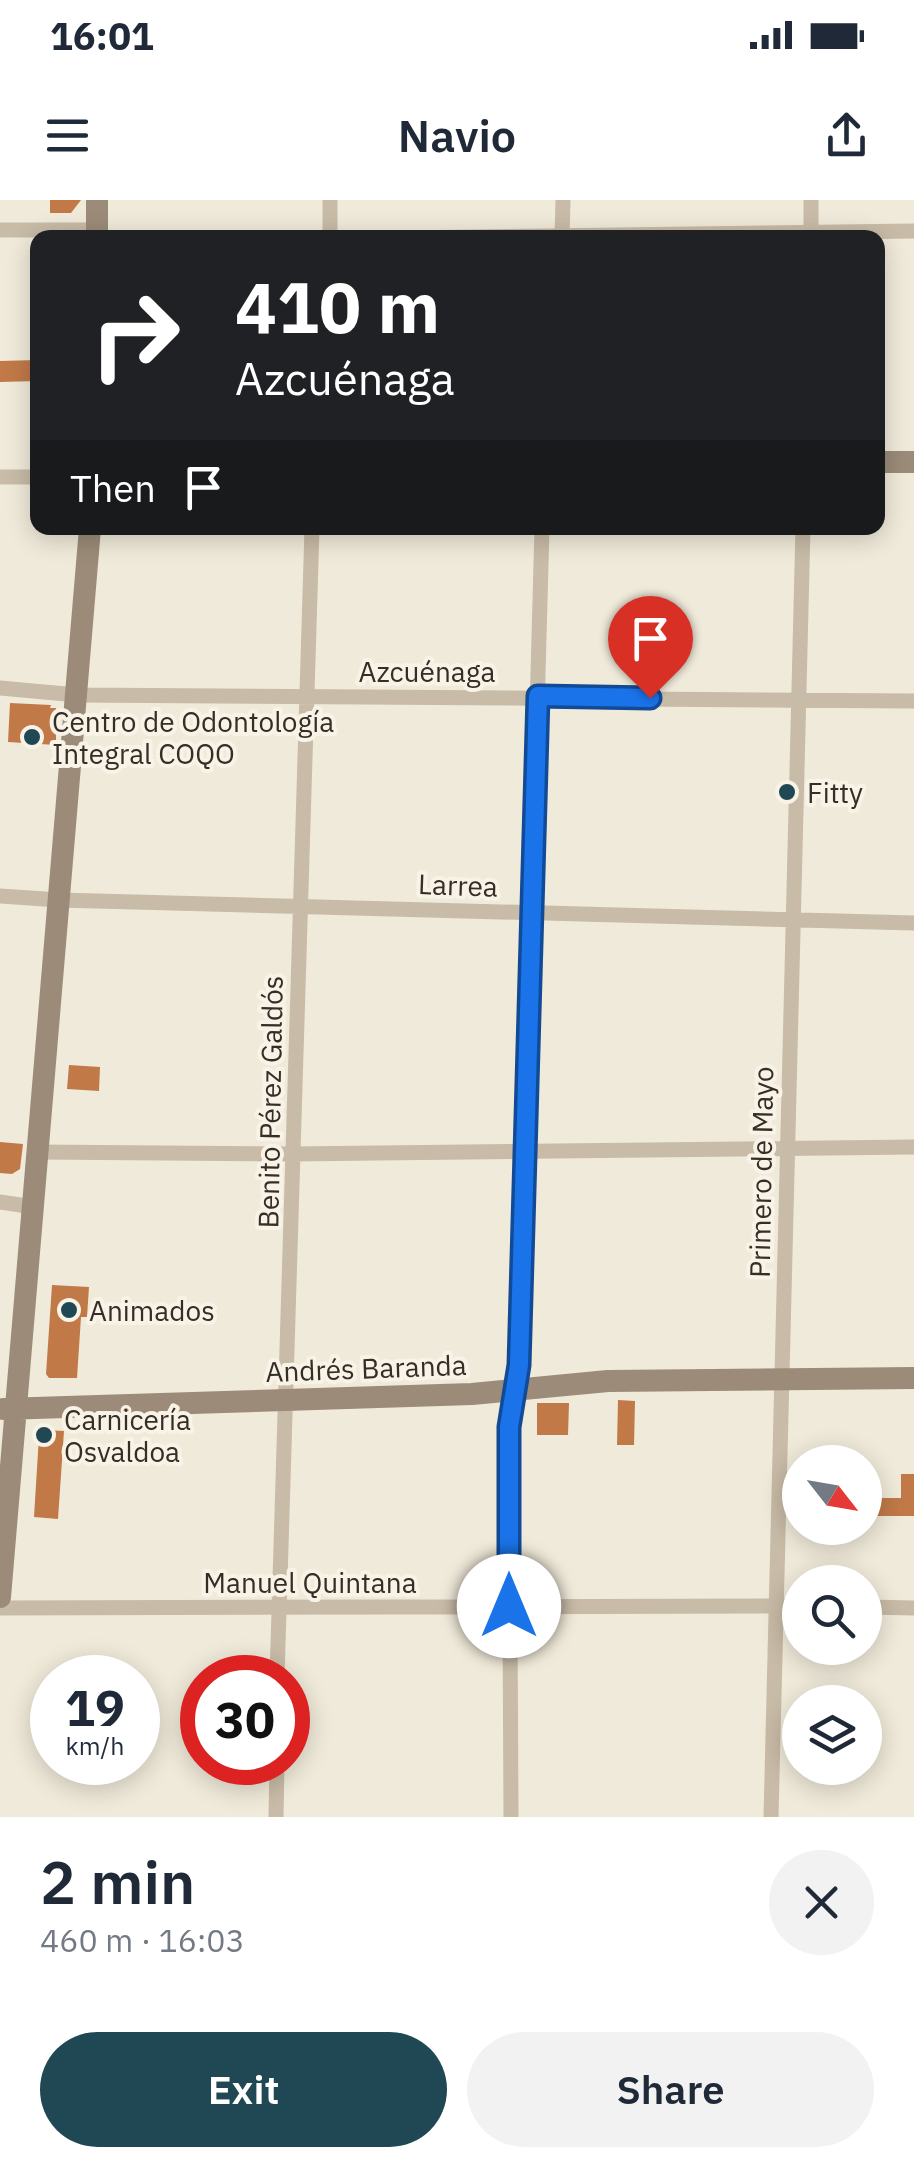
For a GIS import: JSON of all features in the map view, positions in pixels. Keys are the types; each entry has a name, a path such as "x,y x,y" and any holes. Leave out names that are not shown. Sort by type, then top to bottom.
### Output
{"main road":[{"path":"97,200 97,230"},
{"path":"885,462 914,462"},
{"path":"0,1598 7,1409 38,1152 89,535"},
{"name":"Andrés Baranda","path":"7,1409 284,1401 514,1390 608,1381 914,1378"}],"street":[{"path":"330,200 330,230"},
{"path":"562,230 563,200"},
{"path":"811,230 812,200"},
{"path":"0,230 30,231"},
{"path":"885,232 914,231"},
{"path":"0,478 30,477"},
{"name":"Benito Pérez Galdós","path":"277,1655 312,535"},
{"path":"511,1817 509,1427 519,1365 542,535"},
{"name":"Primero de Mayo","path":"771,1817 803,535"},
{"name":"Azcuénaga","path":"0,688 77,695 914,701"},
{"name":"Larrea","path":"0,896 914,923"},
{"path":"38,1152 291,1154 914,1148"},
{"path":"0,1202 32,1207"},
{"name":"Manuel Quintana","path":"0,1608 782,1606"},
{"path":"882,1607 914,1608"},
{"path":"276,1785 276,1817"}],"building":[{"path":"50,200 81,200 71,213 50,213"},
{"path":"30,360 30,381 0,382 0,361"},
{"path":"10,703 56,708 56,745 8,742"},
{"path":"69,1065 100,1067 99,1091 67,1089"},
{"path":"0,1142 23,1144 20,1169 12,1174 0,1173"},
{"path":"52,1285 89,1287 87,1317 81,1317 77,1378 49,1378 46,1374"},
{"path":"618,1400 635,1401 634,1445 617,1445"},
{"path":"537,1403 569,1403 568,1435 537,1435"},
{"path":"45,1430 64,1431 58,1519 34,1517 39,1436"},
{"path":"901,1474 914,1474 914,1516 882,1516 882,1498 901,1498"}],"place":[{"name":"Centro de Odontología Integral COQO","path":"32,737"},
{"name":"Fitty","path":"787,792"},
{"name":"Animados","path":"69,1310"},
{"name":"Carnicería Osvaldoa","path":"44,1435"}],"route":[{"path":"509,1606 509,1427 519,1365 538,696 650,698"}]}
